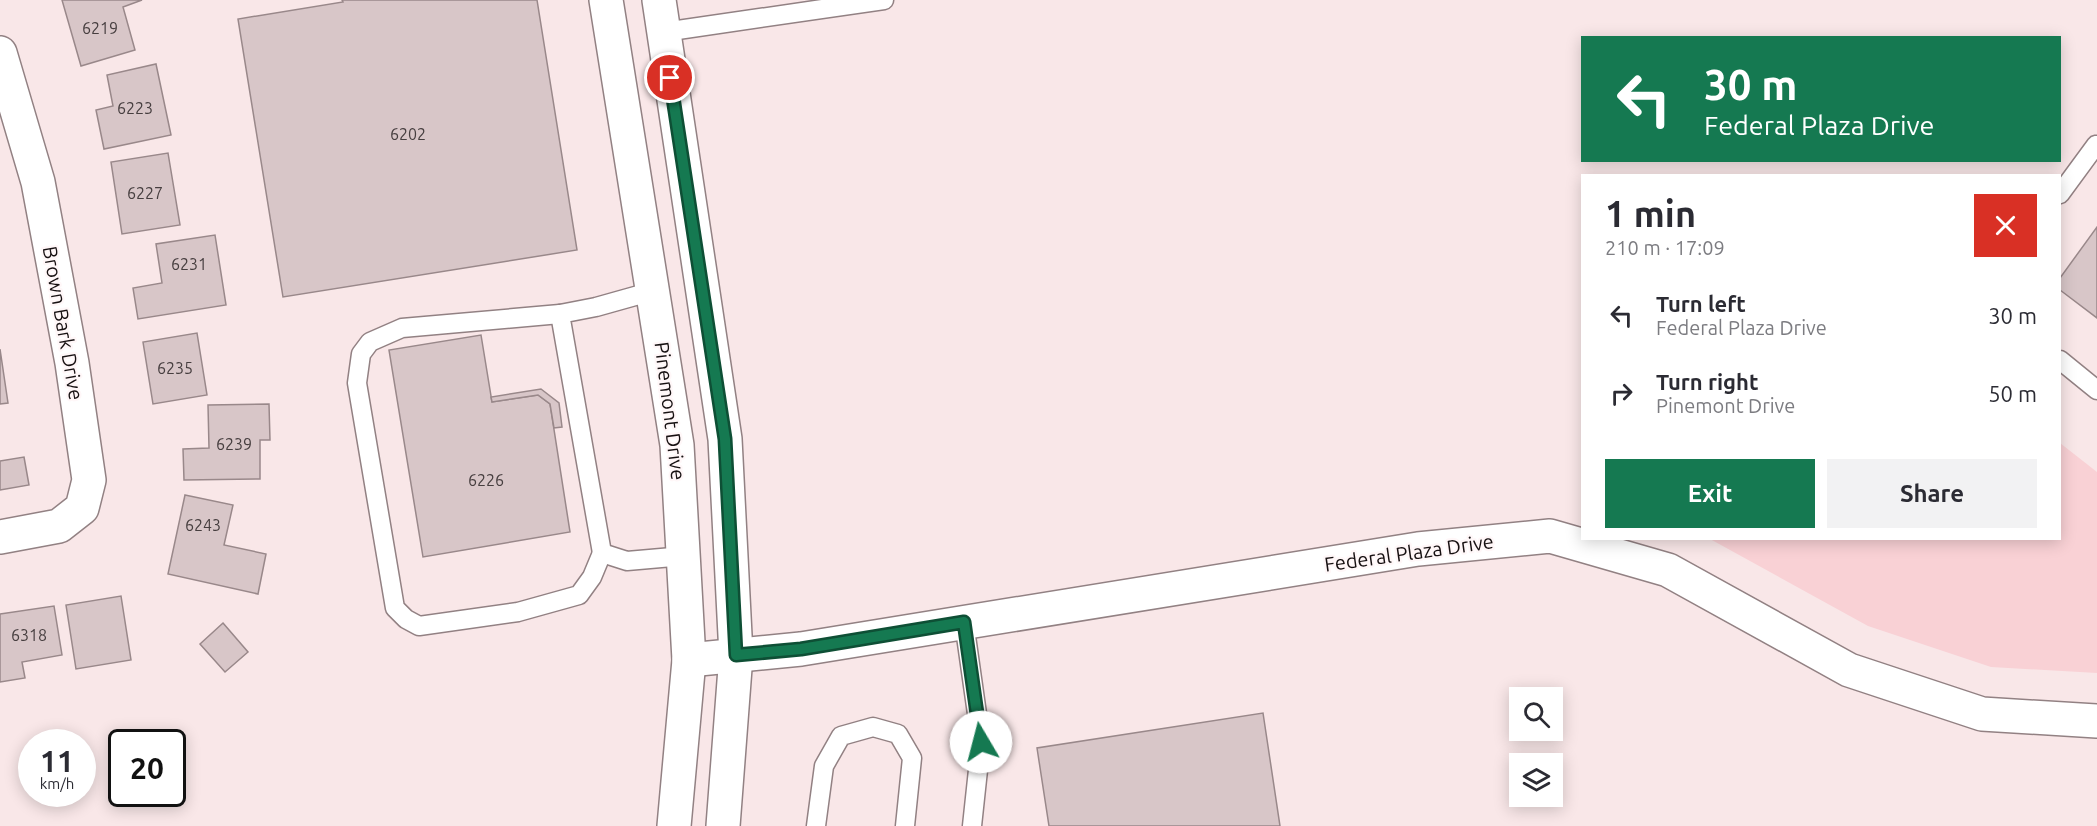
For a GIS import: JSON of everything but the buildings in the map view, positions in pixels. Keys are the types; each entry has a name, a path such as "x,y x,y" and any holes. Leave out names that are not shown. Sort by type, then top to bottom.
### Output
{"street":[{"name":"Pinemont Drive","path":"606,0 678,445 689,660 674,826"},
{"path":"659,0 725,439 736,655 723,826"},
{"name":"Brown Bark Drive","path":"0,53 38,182 72,363 89,480 82,508 59,526 0,537"},
{"name":"Federal Plaza Drive","path":"689,660 801,649 1418,549 1550,536 1668,570 1849,670 1982,714 2097,721"}],"lane":[{"path":"664,32 829,4 884,0"},
{"path":"2061,193 2097,145"},
{"path":"560,314 602,553 592,578 579,595 528,609 419,626 406,619 395,608 357,383 361,354 370,342 402,328 560,314 596,307 652,291"},
{"path":"2061,361 2097,390"},
{"path":"602,553 627,561 684,556"},
{"path":"964,622 981,742 972,826"},
{"path":"816,826 824,766 841,736 873,727 898,734 912,759 905,826"}],"shaded area":[{"path":"2061,444 2097,472 2097,673 1991,667 1868,626 1712,540 2061,540"}],"route":[{"path":"670,78 725,439 736,655 801,649 964,622 981,742"}]}
